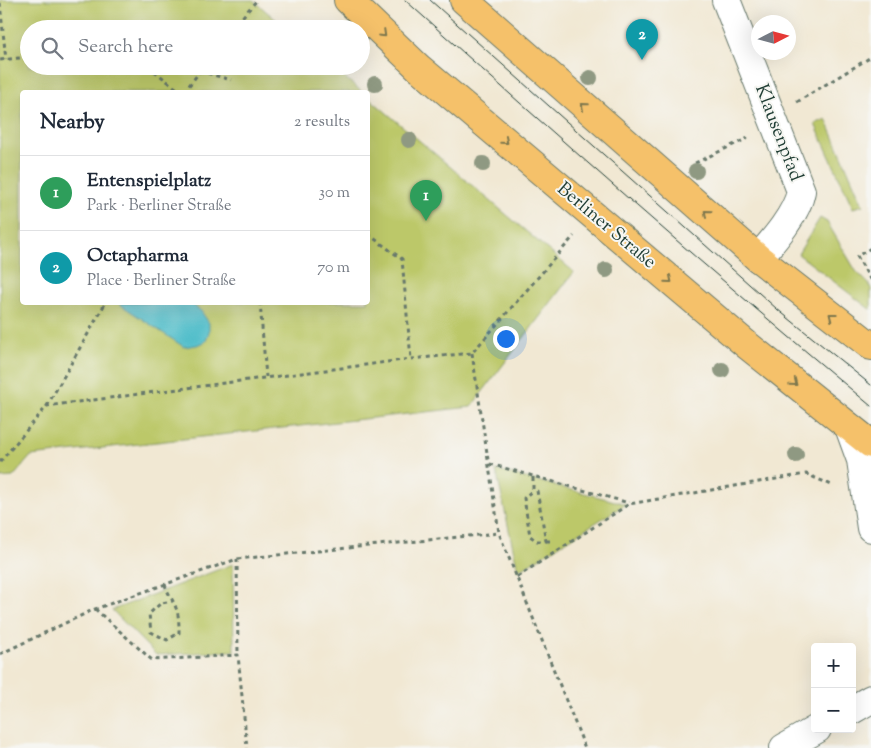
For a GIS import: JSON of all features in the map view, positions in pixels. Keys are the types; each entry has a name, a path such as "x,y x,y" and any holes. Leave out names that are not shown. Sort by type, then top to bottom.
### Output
{"main road":[{"name":"Berliner Straße","path":"348,0 369,20"},
{"path":"464,0 758,258 871,346"},
{"name":"Berliner Straße","path":"370,21 419,68 747,345 871,444"}],"street":[{"name":"Klausenpfad","path":"726,0 801,192 799,202 758,258"},
{"path":"849,427 861,460 871,528"},
{"path":"856,708 871,699"},
{"path":"784,748 811,733"}],"path":[{"path":"240,20 257,0"},
{"path":"0,3 6,60"},
{"path":"686,168 758,133 772,117 871,57"},
{"path":"0,60 20,58"},
{"path":"160,75 180,90"},
{"path":"185,90 197,75"},
{"path":"214,75 231,80"},
{"path":"370,235 402,259 411,359"},
{"path":"47,406 411,359 472,353 574,236"},
{"path":"871,248 857,256 871,281"},
{"path":"0,462 47,406 104,305"},
{"path":"260,305 266,378"},
{"path":"472,353 499,533 585,748"},
{"path":"490,464 629,504"},
{"path":"517,577 569,541 629,504 806,474 868,500"},
{"path":"533,476 533,490 524,498 530,536 537,541 551,541"},
{"path":"533,490 537,491 546,541"},
{"path":"0,654 95,609 238,559 499,533"},
{"path":"238,559 238,655 247,748"},
{"path":"165,584 173,601 177,610 179,633 167,640 152,632 148,614 161,603 173,601"},
{"path":"233,590 238,591"},
{"path":"95,609 152,660 238,655"}],"green space":[{"path":"0,0 253,0 276,20 20,20 20,75 342,75 360,90 20,90 20,305 370,305 370,99 574,272 471,407 31,456 13,477 0,478"},
{"path":"826,119 863,205 853,208 815,124"},
{"path":"820,218 827,222 856,271 869,284 871,289 871,310 798,254"},
{"path":"496,470 626,504 518,571"},
{"path":"233,564 234,651 156,655 112,610"}],"water":[{"path":"121,305 193,305 201,311 209,323 209,332 206,341 184,347"}],"tram line":[{"path":"405,0 636,205 871,406"},
{"path":"430,0 777,309 871,385"}],"place":[{"name":"Octapharma","path":"642,60"},
{"name":"Entenspielplatz","path":"426,221"}]}
